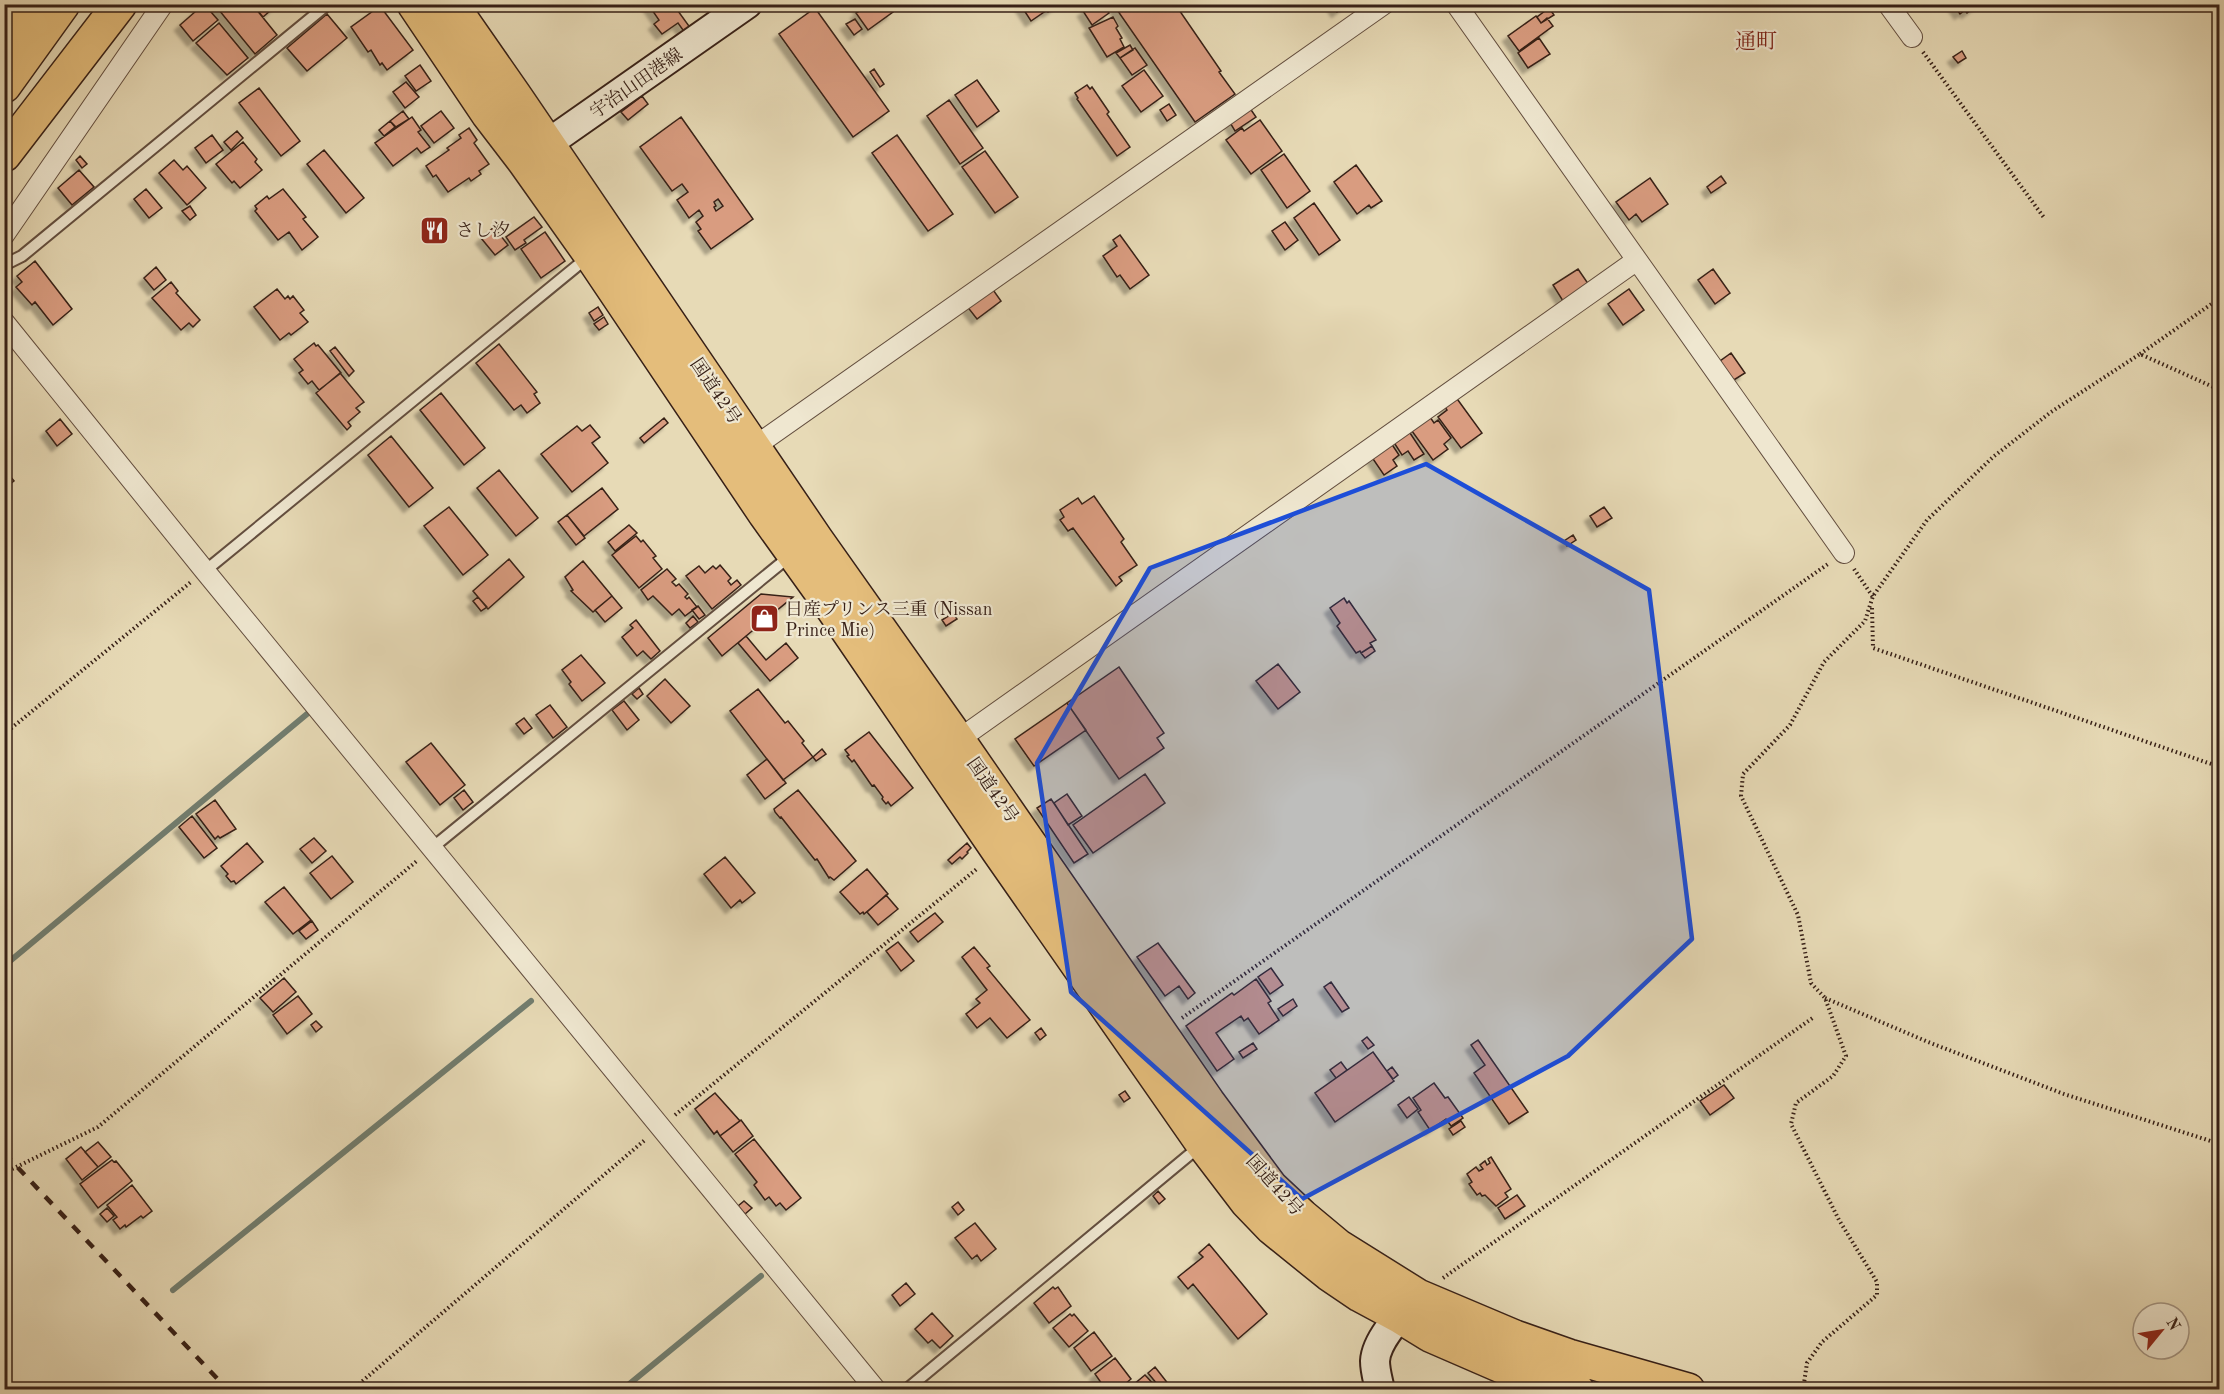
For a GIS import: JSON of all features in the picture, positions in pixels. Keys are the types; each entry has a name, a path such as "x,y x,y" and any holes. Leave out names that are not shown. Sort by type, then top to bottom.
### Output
{"highway":[{"path":"4,37 28,4"},
{"path":"4,86 63,4"},
{"path":"4,155 120,4"},
{"name":"国道42号","path":"414,4 488,114 536,153 754,447 831,606 1202,1143 1247,1202 1272,1228 1329,1274 1360,1295 1409,1306 1515,1337 1569,1356 1688,1389"},
{"name":"国道42号","path":"451,4 536,153 590,254 804,547 958,740 1208,1102 1271,1186 1302,1216 1409,1306 1430,1335 1513,1371 1577,1389"}],"main road":[{"name":"宇治山田港線","path":"536,153 747,4"},
{"path":"1380,1389 1375,1358 1380,1344 1409,1306"}],"street":[{"path":"4,236 163,4"},
{"path":"754,447 1384,4"},
{"path":"1456,4 1844,553"},
{"path":"1888,4 1912,37"},
{"path":"958,740 1637,260"},
{"path":"4,322 876,1389"}],"lane":[{"path":"4,265 22,256 328,4"},
{"path":"206,571 590,254"},
{"path":"432,848 804,547"},
{"path":"906,1389 1202,1143"}],"path":[{"path":"1912,37 2046,219"},
{"path":"1803,1389 1808,1363 1822,1342 1877,1294 1877,1282 1839,1220 1791,1124 1796,1103 1833,1076 1846,1056 1825,998 1811,983 1798,915 1741,796 1743,774 1790,725 1824,662 1865,621 1873,596 1927,520 1993,457 2050,412 2140,354 2220,298"},
{"path":"2140,354 2220,390"},
{"path":"1161,1032 1844,553 1873,596 1871,617 1873,648 2220,767"},
{"path":"4,734 206,571"},
{"path":"4,1173 98,1127 432,848"},
{"path":"352,1389 661,1126 999,852"},
{"path":"1825,998 1928,1042 2064,1094 2220,1144"},
{"path":"1409,1306 1814,1017"}],"highlighted area":[{"path":"1426,464 1649,590 1692,939 1568,1056 1302,1199 1071,992 1037,763 1150,568"}],"building":[{"path":"204,4 218,20 193,41 180,25"},
{"path":"214,4 252,4 277,35 255,54"},
{"path":"252,4 278,4 263,17"},
{"path":"648,4 673,4 694,33 688,37 678,23 662,34 654,24 659,20"},
{"path":"857,4 888,4 893,12 868,30 856,13 861,10"},
{"path":"1020,4 1043,4 1047,10 1031,21"},
{"path":"1043,4 1059,4 1048,12"},
{"path":"1086,4 1104,4 1109,13 1092,25 1083,11 1088,8"},
{"path":"1113,4 1175,4 1235,94 1195,122"},
{"path":"1332,4 1347,4 1337,12"},
{"path":"1953,4 1979,4 1967,13 1965,10 1960,14"},
{"path":"380,6 413,50 387,70 382,63 380,65 371,50 368,52 351,27"},
{"path":"815,8 889,111 853,137 779,34"},
{"path":"1549,8 1554,15 1541,23 1537,17"},
{"path":"327,14 347,38 307,71 287,48"},
{"path":"1536,16 1541,23 1547,18 1553,26 1519,51 1508,36"},
{"path":"1113,17 1124,47 1107,57 1089,28"},
{"path":"855,19 862,29 854,35 846,24"},
{"path":"219,23 248,58 227,75 196,43"},
{"path":"1539,38 1550,54 1528,68 1518,53"},
{"path":"1130,45 1133,50 1120,58 1116,53"},
{"path":"1135,48 1147,65 1132,75 1120,58"},
{"path":"1962,51 1966,58 1958,63 1953,57"},
{"path":"420,65 431,81 416,91 405,76"},
{"path":"874,69 884,84 880,87 870,72"},
{"path":"1144,70 1163,96 1141,112 1122,86"},
{"path":"977,80 999,111 977,127 955,95"},
{"path":"406,82 419,97 405,108 393,92"},
{"path":"1087,85 1090,89 1092,87 1130,147 1117,156 1077,99 1075,93"},
{"path":"259,88 300,141 281,156 239,103"},
{"path":"642,96 648,104 628,120 621,112"},
{"path":"949,100 983,148 960,164 927,116"},
{"path":"1169,104 1176,115 1167,121 1160,110"},
{"path":"1247,104 1256,117 1235,131 1229,121"},
{"path":"403,111 409,119 396,127 390,121"},
{"path":"441,111 454,128 434,143 421,126"},
{"path":"412,117 421,130 418,132 430,147 421,153 417,148 393,166 375,143"},
{"path":"681,117 753,219 711,249 698,231 701,229 696,222 703,216 699,210 689,218 677,200 688,192 682,184 672,191 640,147","holes":["718,199 723,206 716,211 714,202"]},
{"path":"1260,120 1282,151 1251,174 1226,140 1242,128 1244,131"},
{"path":"390,121 395,127 384,136 379,130"},
{"path":"469,128 477,140 474,143 489,164 471,181 469,178 448,192 436,175 433,177 426,166 449,150 447,148 461,138 459,135"},
{"path":"237,131 243,138 231,150 224,142"},
{"path":"212,135 223,150 206,163 195,148"},
{"path":"897,135 953,214 928,231 872,153"},
{"path":"243,142 257,159 255,162 262,170 240,188 234,181 232,183 216,164"},
{"path":"324,150 364,198 346,213 307,164"},
{"path":"985,151 1018,197 995,213 962,167"},
{"path":"1284,154 1310,191 1287,208 1261,170"},
{"path":"80,156 87,164 82,168 76,160"},
{"path":"174,160 183,170 187,166 206,188 187,205 159,173"},
{"path":"1356,165 1382,201 1371,208 1369,205 1357,214 1334,182"},
{"path":"79,170 94,187 72,205 58,188"},
{"path":"1721,176 1726,183 1711,193 1707,187"},
{"path":"1650,178 1668,204 1642,222 1636,214 1629,220 1616,202"},
{"path":"146,189 162,208 149,218 134,199"},
{"path":"283,189 306,217 303,219 318,237 302,250 289,232 278,240 255,211 257,209 255,206 267,196 269,199"},
{"path":"1314,203 1340,240 1319,255 1294,218"},
{"path":"190,206 196,215 190,220 182,211"},
{"path":"534,217 542,227 524,240 526,243 515,250 506,237"},
{"path":"1285,222 1298,240 1285,250 1272,231"},
{"path":"494,227 508,245 495,255 481,238"},
{"path":"545,232 565,261 541,278 521,249"},
{"path":"1120,235 1149,275 1130,289 1120,275 1117,277 1103,256 1117,246 1113,240"},
{"path":"35,261 72,309 53,325 35,302 32,305 16,287 22,282 17,276"},
{"path":"156,267 166,280 154,290 144,278"},
{"path":"1578,269 1589,285 1563,301 1553,285"},
{"path":"1713,269 1730,293 1715,304 1698,280"},
{"path":"171,282 178,291 176,293 200,320 193,327 189,323 181,330 152,298"},
{"path":"991,287 1001,301 977,319 966,305"},
{"path":"277,289 285,299 293,296 304,310 300,313 308,322 280,340 254,307"},
{"path":"1629,289 1644,310 1623,325 1608,304"},
{"path":"598,307 603,315 594,321 589,313"},
{"path":"604,317 608,324 599,330 594,324"},
{"path":"314,343 341,373 319,390 312,381 308,384 299,373 303,370 294,359"},
{"path":"499,344 537,392 534,394 540,403 527,413 521,405 514,410 476,363"},
{"path":"335,347 354,371 349,376 330,351"},
{"path":"1731,353 1745,373 1729,383 1716,364"},
{"path":"340,373 364,402 356,408 360,412 348,422 351,426 347,430 316,393"},
{"path":"441,393 485,448 464,465 420,410"},
{"path":"1455,396 1482,433 1461,448 1438,417 1447,410 1443,404"},
{"path":"1428,414 1434,423 1438,420 1451,438 1444,444 1448,449 1433,460 1409,427"},
{"path":"664,418 668,423 644,443 640,438"},
{"path":"60,419 72,434 57,446 46,431"},
{"path":"590,425 600,437 592,443 608,463 572,492 541,454 577,426 582,431"},
{"path":"1408,430 1424,454 1414,460 1408,451 1402,455 1393,441"},
{"path":"391,436 433,488 409,507 368,455"},
{"path":"1391,443 1399,455 1393,460 1397,466 1384,475 1371,456"},
{"path":"4,469 14,481 4,489"},
{"path":"499,470 538,518 516,536 477,488"},
{"path":"602,488 618,509 584,536 567,515"},
{"path":"1094,496 1124,539 1121,542 1137,565 1119,577 1122,581 1116,586 1073,528 1068,531 1060,520 1064,517 1060,510 1078,498 1082,504"},
{"path":"449,507 488,555 463,575 424,526"},
{"path":"1604,507 1612,518 1597,527 1590,516"},
{"path":"567,515 585,538 576,545 558,522"},
{"path":"629,525 637,533 615,551 608,542"},
{"path":"1573,535 1576,540 1567,546 1564,541"},
{"path":"636,536 641,542 643,540 656,556 653,558 662,569 639,588 612,555"},
{"path":"509,559 524,577 488,609 473,591"},
{"path":"583,561 612,596 593,612 571,591 573,590 565,577"},
{"path":"720,565 731,578 728,581 731,585 737,580 741,585 712,609 686,576 699,566 705,573 713,566 716,569"},
{"path":"667,569 676,579 672,582 676,586 679,584 688,594 685,597 687,599 689,597 697,607 685,616 679,609 672,615 653,596 648,600 641,590"},
{"path":"761,594 793,597 722,656 708,638"},
{"path":"612,596 622,608 605,622 595,610"},
{"path":"478,597 487,607 481,611 473,601"},
{"path":"1344,598 1347,603 1349,601 1376,640 1370,643 1372,646 1361,653 1360,651 1356,653 1337,626 1340,623 1330,608"},
{"path":"698,606 705,615 699,619 692,610"},
{"path":"953,613 957,619 946,626 942,620"},
{"path":"693,616 698,622 690,628 686,623"},
{"path":"636,620 660,651 651,659 643,651 637,656 622,637 633,628 630,625"},
{"path":"746,636 766,660 786,643 798,658 770,681 738,643"},
{"path":"1372,646 1375,651 1365,658 1361,653"},
{"path":"581,655 605,683 582,701 562,670"},
{"path":"1278,664 1300,692 1278,709 1256,681"},
{"path":"1119,667 1164,733 1157,738 1164,748 1119,779 1067,703"},
{"path":"665,679 690,706 671,723 647,696"},
{"path":"639,688 643,694 637,699 632,694"},
{"path":"758,689 785,723 788,721 813,757 783,780 730,711"},
{"path":"624,701 639,720 627,730 612,710"},
{"path":"1067,703 1086,730 1034,766 1015,739"},
{"path":"550,705 567,727 553,738 536,715"},
{"path":"524,718 532,728 524,734 516,724"},
{"path":"869,732 913,788 891,806 888,802 886,804 854,760 852,762 847,756 849,755 845,750"},
{"path":"431,743 465,785 440,805 406,762"},
{"path":"822,749 826,754 816,761 813,757"},
{"path":"767,759 786,783 765,799 747,775"},
{"path":"1145,774 1165,803 1093,853 1073,825"},
{"path":"464,790 473,802 463,810 454,798"},
{"path":"798,790 856,861 834,880 829,878 817,859 815,860 775,812 774,809"},
{"path":"1067,794 1082,816 1068,825 1054,803"},
{"path":"1051,799 1088,854 1074,863 1037,808"},
{"path":"215,800 236,829 215,839 196,814"},
{"path":"192,816 217,848 204,858 179,827"},
{"path":"314,838 326,851 312,863 300,849"},
{"path":"247,843 263,862 236,884 226,876 228,874 221,866"},
{"path":"967,843 971,848 968,853 952,864 948,860"},
{"path":"332,856 353,882 331,899 310,873"},
{"path":"725,857 755,893 742,903 740,900 731,908 704,874"},
{"path":"867,869 888,894 864,914 863,912 860,914 840,892"},
{"path":"284,887 311,920 293,934 265,902"},
{"path":"886,895 898,909 878,925 867,912"},
{"path":"935,913 943,922 918,942 910,932"},
{"path":"312,921 318,930 306,939 299,931"},
{"path":"898,942 914,961 901,971 886,951"},
{"path":"1158,943 1195,993 1188,999 1179,986 1165,996 1137,957"},
{"path":"974,947 990,966 987,968 1030,1020 1007,1038 990,1018 977,1028 966,1014 980,1003 976,999 987,990 962,957"},
{"path":"1271,968 1283,985 1270,994 1258,977"},
{"path":"284,978 296,992 273,1012 260,998"},
{"path":"1256,979 1271,1001 1268,1003 1279,1020 1259,1034 1248,1018 1244,1021 1241,1016 1216,1033 1234,1059 1217,1071 1186,1026"},
{"path":"1331,982 1349,1008 1342,1012 1324,987"},
{"path":"298,996 312,1014 287,1034 273,1015"},
{"path":"1293,999 1297,1006 1283,1016 1278,1009"},
{"path":"316,1021 322,1027 316,1032 311,1025"},
{"path":"1041,1028 1046,1035 1040,1040 1035,1033"},
{"path":"1367,1037 1374,1045 1368,1049 1362,1041"},
{"path":"1478,1040 1528,1112 1509,1124 1474,1073 1485,1065 1471,1045"},
{"path":"1253,1043 1257,1049 1243,1058 1239,1052"},
{"path":"1373,1052 1394,1081 1335,1122 1315,1093"},
{"path":"1341,1062 1347,1070 1336,1078 1330,1070"},
{"path":"1392,1067 1398,1075 1393,1079 1387,1071"},
{"path":"1434,1083 1445,1098 1448,1097 1463,1118 1451,1126 1446,1119 1430,1130 1418,1112 1421,1110 1413,1098"},
{"path":"1724,1085 1734,1098 1710,1115 1700,1101"},
{"path":"1125,1091 1130,1098 1124,1102 1119,1095"},
{"path":"715,1093 740,1121 720,1136 717,1131 714,1134 695,1109"},
{"path":"1409,1097 1418,1109 1407,1118 1398,1105"},
{"path":"741,1120 753,1136 733,1152 720,1136"},
{"path":"1461,1121 1465,1127 1453,1135 1449,1129"},
{"path":"754,1139 801,1198 786,1210 780,1203 776,1206 769,1197 765,1200 754,1185 757,1182 735,1154"},
{"path":"98,1142 111,1157 98,1167 85,1152"},
{"path":"81,1147 98,1167 82,1180 66,1159"},
{"path":"1491,1157 1511,1189 1505,1193 1508,1197 1496,1206 1485,1195 1482,1196 1480,1193 1477,1195 1469,1184 1472,1182 1467,1174 1476,1167 1479,1171 1483,1169 1480,1165 1485,1161 1487,1165 1490,1163 1488,1159"},
{"path":"112,1160 116,1161 132,1181 98,1208 80,1184"},
{"path":"132,1185 152,1211 120,1229 113,1220 117,1217 107,1205"},
{"path":"1158,1191 1165,1199 1159,1204 1153,1196"},
{"path":"1517,1195 1525,1206 1505,1219 1498,1208"},
{"path":"744,1201 752,1208 745,1214 738,1206"},
{"path":"958,1202 964,1210 958,1215 952,1207"},
{"path":"107,1208 114,1216 107,1222 100,1214"},
{"path":"975,1223 996,1249 981,1261 977,1255 972,1259 955,1238"},
{"path":"1209,1244 1267,1314 1238,1339 1193,1284 1188,1289 1178,1277 1203,1257 1199,1253"},
{"path":"906,1283 915,1294 900,1306 892,1295"},
{"path":"1053,1287 1055,1289 1058,1287 1071,1306 1049,1323 1034,1303"},
{"path":"932,1313 953,1336 940,1348 932,1340 928,1343 915,1329"},
{"path":"1070,1314 1072,1316 1074,1314 1088,1331 1069,1347 1053,1328"},
{"path":"1094,1332 1112,1356 1091,1371 1074,1348"},
{"path":"1115,1358 1131,1379 1118,1390 1106,1390 1095,1374"},
{"path":"1155,1367 1173,1390 1162,1390 1148,1373"},
{"path":"1145,1375 1159,1390 1127,1390"}],"waterway":[{"path":"4,966 307,714"},
{"path":"173,1290 531,1001"},
{"path":"622,1390 761,1276"}],"railway":[{"path":"4,1153 228,1390"}],"place":[{"name":"さし汐","path":"435,230"},
{"name":"日産プリンス三重 (Nissan Prince Mie)","path":"764,619"}],"district":[{"name":"通町","path":"1756,41"}]}
